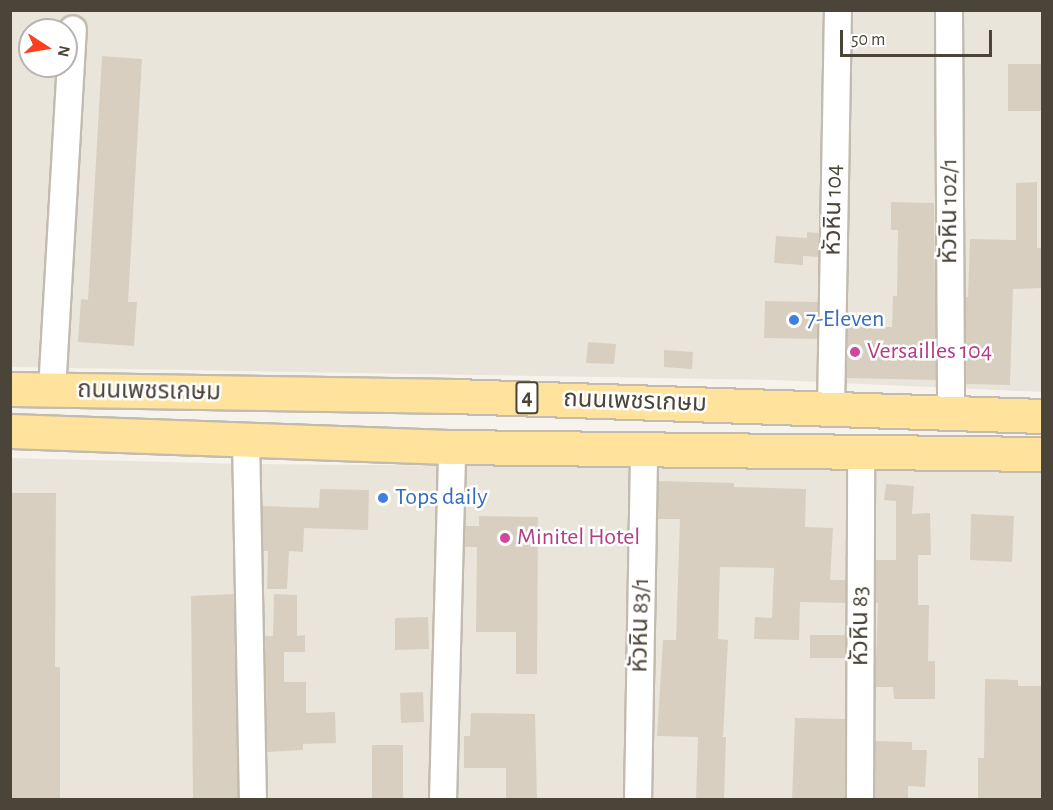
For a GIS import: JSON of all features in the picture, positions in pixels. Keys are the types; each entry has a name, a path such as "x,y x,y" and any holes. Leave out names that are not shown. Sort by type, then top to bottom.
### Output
{"main road":[{"name":"ถนนเพชรเกษม","path":"10,389 506,397 1042,416"},
{"path":"452,447 454,396"},
{"path":"503,447 506,397"},
{"name":"ถนนเพชรเกษม","path":"10,431 452,447 1042,454"}],"street":[{"name":"หัวหิน 104","path":"831,410 838,10"},
{"name":"หัวหิน 102/1","path":"949,10 951,412"},
{"path":"52,391 70,78"},
{"path":"246,438 253,800"},
{"path":"443,800 452,447"},
{"name":"หัวหิน 83/1","path":"638,800 644,450"},
{"name":"หัวหิน 83","path":"860,800 861,453"}],"shaded area":[{"path":"11,11 1042,11 1042,392 775,380 11,367"},
{"path":"11,458 245,464 1042,471 1042,799 11,800"}],"building":[{"path":"102,56 142,59 128,302 137,302 134,346 78,342 81,299 88,300"},
{"path":"1008,64 1042,64 1042,111 1008,111"},
{"path":"1037,182 1037,248 1042,248 1042,288 1013,289 1010,385 966,384 965,297 968,297 970,239 1016,240 1016,183"},
{"path":"891,202 934,203 936,380 847,378 847,327 892,327 893,296 897,296 898,230 891,230"},
{"path":"807,232 819,233 819,257 803,256 803,265 774,263 776,236 807,238"},
{"path":"765,301 818,302 817,339 764,338"},
{"path":"588,342 616,344 614,364 586,363"},
{"path":"664,350 693,352 692,369 664,367"},
{"path":"658,481 734,483 734,487 806,489 805,527 833,528 830,580 846,580 846,603 800,602 799,640 754,639 755,617 772,618 774,568 720,567 718,639 728,640 723,737 726,737 724,800 696,800 698,737 657,736 663,640 676,640 680,519 658,519"},
{"path":"886,484 914,486 912,514 930,513 931,555 918,555 918,605 929,605 928,661 935,661 935,699 894,699 893,687 875,687 878,603 876,603 876,560 896,560 896,501 884,500"},
{"path":"320,489 369,490 368,530 304,528 303,552 289,551 287,589 267,589 268,551 263,551 262,506 319,508"},
{"path":"10,493 56,493 55,667 60,667 60,800 10,800"},
{"path":"971,514 1014,516 1012,562 970,560"},
{"path":"479,516 538,517 537,674 516,674 516,632 476,632 477,547 465,547 465,526 479,526"},
{"path":"234,594 238,800 193,800 191,596"},
{"path":"274,594 297,595 297,636 305,635 305,652 284,652 284,682 306,682 306,713 335,712 336,743 303,744 303,750 267,752 265,636 273,636"},
{"path":"428,617 429,649 395,650 395,618"},
{"path":"810,635 845,635 845,658 810,658"},
{"path":"985,679 1018,680 1018,686 1042,686 1042,800 978,800 978,758 984,758"},
{"path":"423,692 424,722 401,723 400,693"},
{"path":"471,713 535,714 537,800 506,800 506,768 464,768 464,736 470,736"},
{"path":"795,718 845,719 845,800 792,800"},
{"path":"875,741 912,742 912,750 927,750 925,787 908,786 908,800 875,800"},
{"path":"372,745 403,745 403,800 372,800"}],"place":[{"name":"7-Eleven","path":"794,320"},
{"name":"Versailles 104","path":"855,352"},
{"name":"Tops daily","path":"383,498"},
{"name":"Minitel Hotel","path":"505,538"}]}
